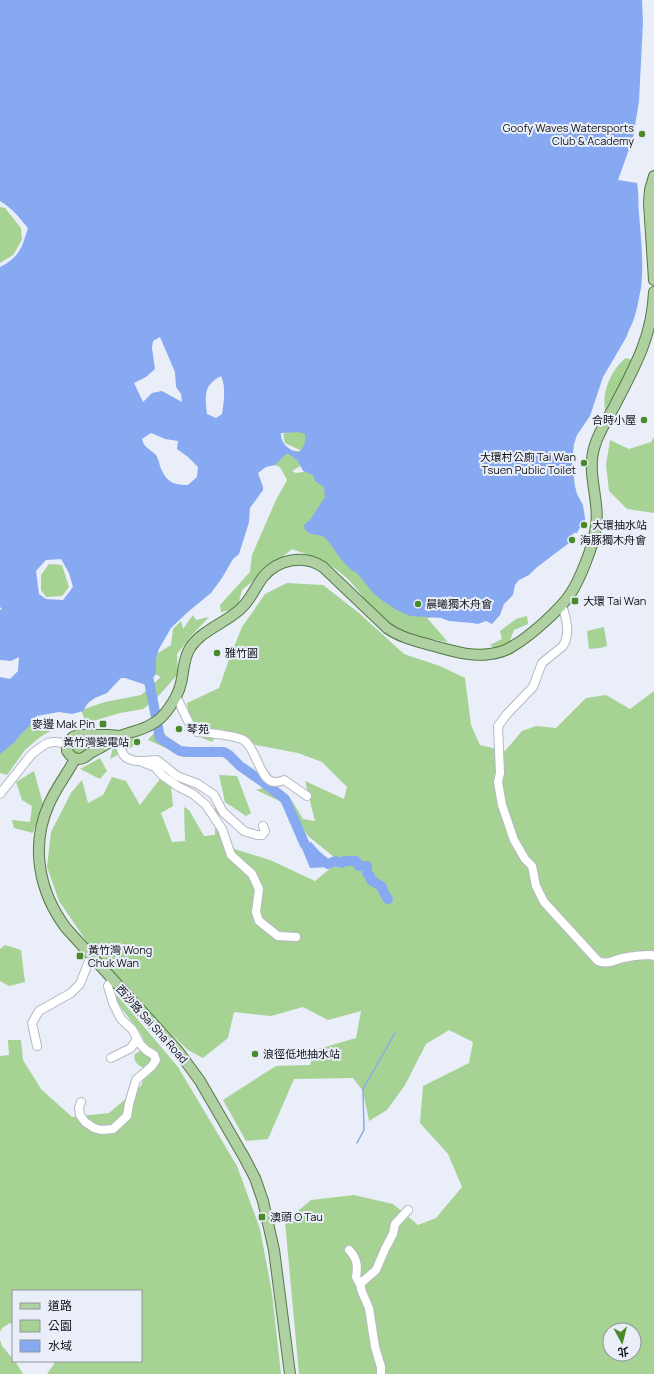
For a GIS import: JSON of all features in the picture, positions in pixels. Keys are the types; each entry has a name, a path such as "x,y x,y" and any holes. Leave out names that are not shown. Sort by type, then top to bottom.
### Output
{"main road":[{"path":"654,176 650,190 649,203 654,280"},
{"path":"120,736 108,735 73,737 67,744 68,753 75,759 84,758 90,752 104,746 120,736 140,731 156,721 169,708 176,696 181,684 186,658 193,644 204,634 243,607 270,570 289,561 305,560 323,567 382,624 399,636 469,655 494,654 504,651 524,638 562,605 576,585 592,545 596,530 597,509 591,470 593,450 601,431 634,370 643,348 650,323 654,292"},
{"path":"82,736 89,740 91,748 90,752"},
{"name":"西沙路 Sai Sha Road","path":"75,759 58,786 46,811 40,834 39,862 45,890 54,910 66,928 178,1051 192,1069 255,1178 266,1212 274,1250 290,1374"}],"street":[{"path":"562,605 568,629 564,646 542,663 533,686 498,726 500,773 498,782 502,805 514,840 525,859 532,866 536,886 544,902 598,961 609,963 622,958 654,956"},
{"path":"176,696 192,729 197,732 229,736 245,741 256,756 260,769 268,780 275,783 284,780 307,796"},
{"path":"120,736 121,751 126,758 155,767 163,776 179,787 193,794 206,805 222,829 232,855 252,874 259,889 256,912 259,921 278,936 296,937"},
{"path":"0,794 36,750 45,744 55,741 67,744"},
{"path":"142,762 157,760 177,776 198,784 214,795 224,812 244,831 262,835 265,831 263,826"},
{"path":"37,1046 32,1023 39,1011 71,993 80,984 91,956"},
{"path":"81,1102 79,1108 81,1119 84,1122 101,1130 111,1129 128,1116 129,1104 136,1080 152,1066 156,1060 154,1055 143,1047 132,1029 120,1019 113,1003 108,985 112,980"},
{"path":"111,1058 131,1048 137,1039"},
{"path":"360,1284 376,1270 384,1249 393,1234 395,1224 408,1210"},
{"path":"349,1250 354,1256 358,1267 356,1277 369,1308 375,1347 381,1367 381,1374"}],"green space":[{"path":"0,207 5,208 21,228 22,240 13,255 0,263"},
{"path":"626,358 635,361 606,413 604,398 608,383 611,375"},
{"path":"302,428 308,437 302,451 285,443 283,434"},
{"path":"654,437 654,513 627,509 609,491 606,465 610,440 629,449 651,442"},
{"path":"280,449 304,452 311,460 292,471 296,473 311,471 330,485 431,618 427,618 448,642 411,634 393,626 378,614 351,582 341,573 311,556 292,549 242,590 237,609 221,612 220,605 250,572 252,555 276,500 287,480 280,467 264,461"},
{"path":"49,564 62,565 69,587 62,596 46,597 41,590 41,575"},
{"path":"287,583 323,585 359,613 404,654 440,666 465,678 471,725 480,745 505,751 522,731 536,726 556,728 586,698 606,695 630,709 654,691 654,1374 299,1374 285,1222 311,1200 354,1195 393,1204 418,1225 436,1218 462,1187 448,1154 420,1123 423,1086 469,1063 473,1042 449,1030 426,1044 405,1085 387,1110 369,1121 363,1091 353,1078 294,1079 268,1139 246,1141 223,1100 276,1066 310,1065 315,1050 356,1038 361,1011 328,1020 303,1007 271,1016 234,1012 228,1038 203,1058 188,1050 150,1014 91,948 59,901 47,867 51,832 71,793 82,780 88,803 103,795 112,777 126,781 140,805 160,779 171,786 173,806 161,813 172,842 185,841 184,807 189,810 204,836 215,835 215,801 228,847 270,860 315,881 339,861 308,836 284,803 256,790 274,785 292,801 303,819 315,821 305,781 344,799 347,787 322,762 298,753 256,745 220,729 212,742 202,738 190,721 187,703 219,688 242,627 265,594"},
{"path":"193,615 196,620 209,617 177,654 178,674 155,700 143,709 120,713 86,723 81,710 105,702 141,695 161,677 155,674 152,657 171,645 173,629 181,621 183,629"},
{"path":"527,616 528,624 514,630 509,643 496,650 490,645 502,639 500,631 516,619"},
{"path":"604,627 607,646 589,649 587,631"},
{"path":"37,718 61,725 40,737 25,750 7,775 0,773 0,734 3,731"},
{"path":"159,727 178,749 205,750 213,746 216,756 183,757 148,740"},
{"path":"140,736 132,747 110,759 114,744"},
{"path":"76,740 82,740 86,744 86,750 82,754 76,754 72,750 72,744"},
{"path":"100,758 107,771 100,779 80,769"},
{"path":"34,771 43,804 33,833 14,828 12,820 30,822 32,806 22,800 16,782"},
{"path":"219,775 237,776 251,813 246,816 225,802"},
{"path":"5,945 21,950 25,982 9,986 0,981 0,949"},
{"path":"117,995 178,1067 237,1166 260,1229 272,1293 281,1374 47,1374 54,1364 53,1362 142,1362 142,1290 12,1290 12,1324 10,1323 2,1328 0,1332 0,1056 9,1055 8,1040 21,1040 23,1060 41,1089 72,1117 109,1113 141,1086 147,1070 139,1066 136,1062 134,1057 135,1054 140,1051 150,1054 140,1032 115,1000"},
{"path":"0,1340 2,1346 12,1358 12,1362 16,1362 23,1374 0,1374"}],"water":[{"path":"0,0 642,0 643,22 639,101 633,138 618,180 637,183 642,251 641,288 635,316 627,336 603,377 590,416 577,435 574,444 572,465 575,486 577,494 583,505 585,520 576,534 575,532 567,540 569,543 529,575 519,580 515,585 513,595 504,604 500,615 492,624 486,621 478,624 449,621 441,618 410,616 397,610 374,594 357,573 351,570 341,559 323,536 311,534 305,530 304,525 310,520 325,497 324,487 315,481 313,475 303,471 298,461 289,454 286,454 275,465 266,467 258,473 263,490 250,508 249,522 239,554 233,559 211,593 171,628 159,649 156,659 156,673 154,677 147,684 121,678 107,693 88,703 83,711 72,714 59,712 37,716 34,718 33,723 14,743 0,754 0,677 10,679 18,671 19,657 11,661 0,660 0,610 2,609 0,607 0,267 12,259 19,251 28,228 12,210 0,201","holes":["160,337 175,372 176,387 181,394 182,402 162,391 152,393 143,402 134,383 146,377 155,369 152,348 153,341","221,376 224,390 222,414 216,418 207,414 206,402 206,392 208,387","298,432 305,434 305,442 302,449 298,452 288,448 282,440 281,433","151,433 165,439 178,441 177,449 198,467 197,477 188,485 171,482 162,471 156,455 145,446 142,439","61,559 69,573 73,587 63,600 46,599 39,594 36,571 46,560"]},
{"path":"311,842 331,861 330,867 310,868 301,846"}],"waterway":[{"path":"149,681 160,738 180,751 224,752 229,755 240,766 285,799 305,845"},
{"path":"328,864 335,861 342,863 344,861 356,861 359,866 367,866 367,873 371,880 382,887 388,899"},
{"path":"357,1143 364,1130 363,1089 395,1033"}],"place":[{"name":"Goofy Waves Watersports Club & Academy","path":"642,134"},
{"name":"合時小屋","path":"644,420"},
{"name":"大環村公廁 Tai Wan Tsuen Public Toilet","path":"584,463"},
{"name":"大環抽水站","path":"584,525"},
{"name":"海豚獨木舟會","path":"572,540"},
{"name":"大環 Tai Wan","path":"575,601"},
{"name":"晨曦獨木舟會","path":"418,604"},
{"name":"雅竹園","path":"217,653"},
{"name":"麥邊 Mak Pin","path":"103,724"},
{"name":"琴苑","path":"179,729"},
{"name":"黃竹灣變電站","path":"137,742"},
{"name":"黃竹灣 Wong Chuk Wan","path":"80,956"},
{"name":"浪徑低地抽水站","path":"255,1054"},
{"name":"澳頭 O Tau","path":"262,1217"}]}
